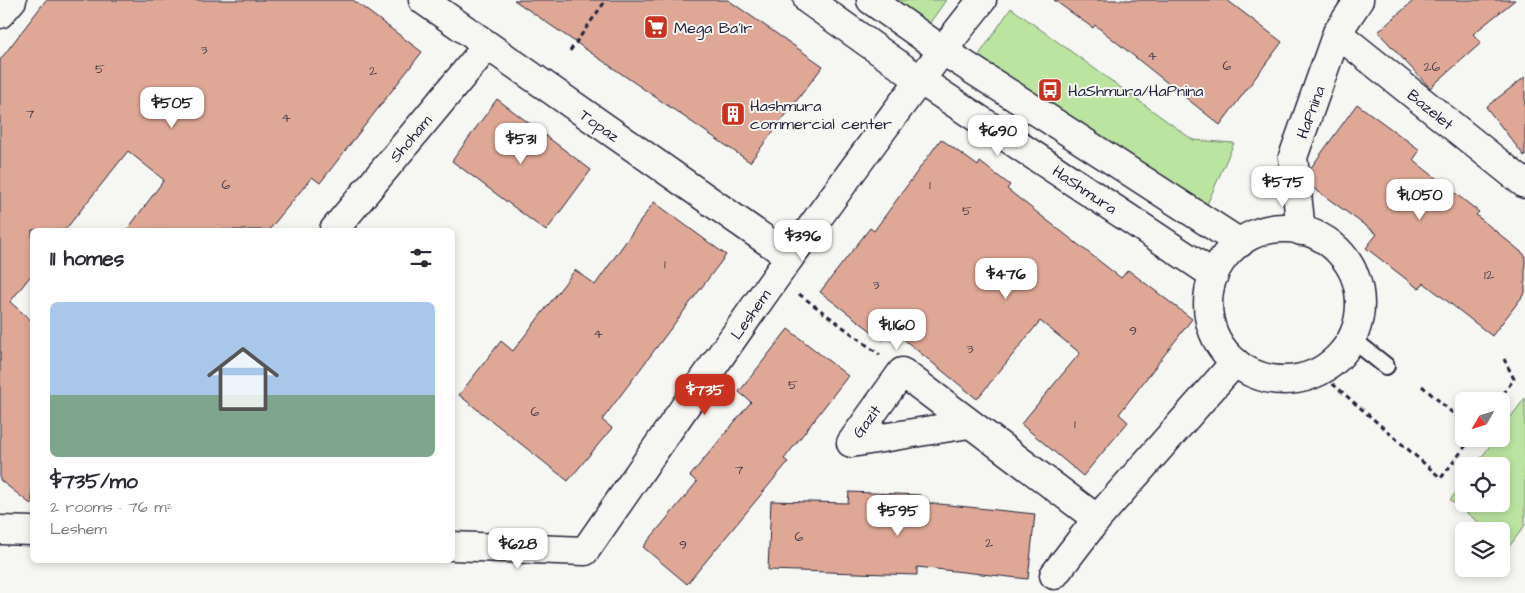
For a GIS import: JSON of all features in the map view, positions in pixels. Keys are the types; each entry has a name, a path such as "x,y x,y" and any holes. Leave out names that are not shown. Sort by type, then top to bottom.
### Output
{"street":[{"path":"0,14 12,0"},
{"name":"Topaz","path":"423,0 782,261"},
{"name":"HaShmura","path":"808,0 920,80 1214,276"},
{"path":"871,0 942,50 1240,243"},
{"name":"Leshem","path":"455,546 585,551 782,261 982,0"},
{"name":"HaPnina","path":"1301,231 1293,157 1337,33 1359,0"},
{"name":"Bazelet","path":"1337,33 1525,184"},
{"name":"Shoham","path":"336,228 487,46"},
{"path":"1270,230 1301,231 1323,238 1341,253 1354,272 1360,294 1360,318 1352,339 1333,363 1319,372 1303,378 1286,380 1268,378 1235,362 1226,354 1219,341 1210,315 1210,288 1214,276 1229,252 1240,243 1254,235 1270,230"},
{"path":"1054,575 1097,519 1235,362"},
{"path":"902,372 1097,519"},
{"name":"Gazit","path":"902,372 851,443 969,424"},
{"path":"0,530 30,531"}],"lane":[{"path":"1352,339 1386,366"}],"path":[{"path":"570,52 606,0"},
{"path":"782,261 902,372"},
{"path":"1504,359 1514,379 1505,392"},
{"path":"1319,372 1441,478 1463,448"},
{"path":"1422,386 1455,415"}],"green space":[{"path":"887,0 946,0 927,27"},
{"path":"1011,8 1193,140 1234,143 1201,218 977,58"},
{"path":"1525,398 1525,525 1510,546 1510,522 1478,522 1465,512 1510,512 1510,457 1482,457 1488,448 1510,448 1510,418"},
{"path":"1455,494 1455,504 1450,500"}],"building":[{"path":"46,0 353,0 422,52 320,183 312,177 271,228 128,228 164,180 128,151 67,228 30,228 30,277 10,302 30,319 30,503 0,480 0,60"},
{"name":"Hashmura commercial center","path":"514,0 728,0 823,66 750,162"},
{"path":"1054,0 1227,0 1282,42 1220,125 1095,25 1093,28"},
{"path":"1414,0 1515,0 1473,34 1481,43 1430,88 1378,32"},
{"path":"1525,77 1525,157 1486,107"},
{"path":"497,99 591,170 546,231 452,161"},
{"path":"1357,104 1420,150 1413,160 1479,212 1476,215 1525,255 1525,293 1492,336 1424,283 1419,289 1366,248 1377,234 1312,187 1310,169"},
{"path":"941,139 978,166 980,162 1010,185 1007,189 1121,278 1128,270 1192,319 1119,414 1128,422 1083,476 1021,424 1080,353 1040,321 977,399 891,329 883,340 820,292 870,228 874,231"},
{"path":"654,202 726,255 602,420 612,428 568,481 459,395 501,341 513,351 575,270 595,285"},
{"path":"788,329 848,376 784,459 788,462 687,584 643,547 697,482 690,476 751,402 739,392"},
{"path":"849,492 920,495 920,502 1035,514 1028,579 917,567 917,575 768,570 771,501 848,503"}],"place":[{"name":"Mega Ba'Ir","path":"656,27"},
{"name":"HaShmura/HaPnina","path":"1050,90"},
{"name":"Hashmura commercial center","path":"733,114"}]}
